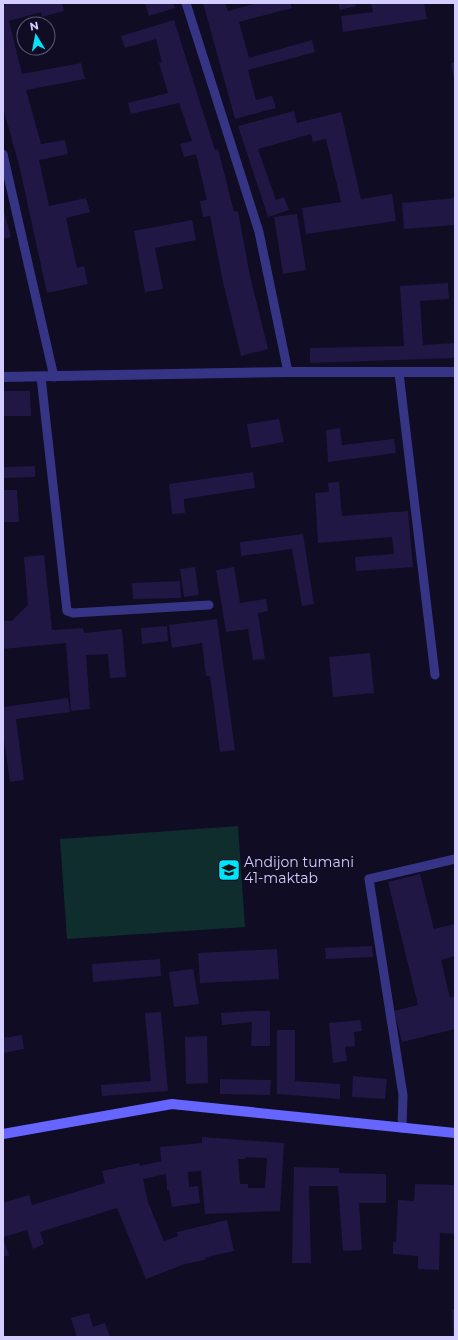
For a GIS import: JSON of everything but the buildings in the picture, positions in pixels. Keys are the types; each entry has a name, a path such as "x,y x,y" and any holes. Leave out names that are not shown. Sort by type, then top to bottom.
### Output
{"street":[{"path":"3,377 288,372 455,372"},
{"path":"3,1134 172,1104 455,1133"}],"lane":[{"path":"186,3 259,232 288,372"},
{"path":"3,154 54,377"},
{"path":"399,372 435,675"},
{"path":"41,377 67,611 73,613 209,605"},
{"path":"402,1128 403,1095 369,879 455,860"}],"green space":[{"path":"238,826 245,927 67,939 60,839"}],"place":[{"name":"Andijon tumani 41-maktab","path":"229,870"}]}
